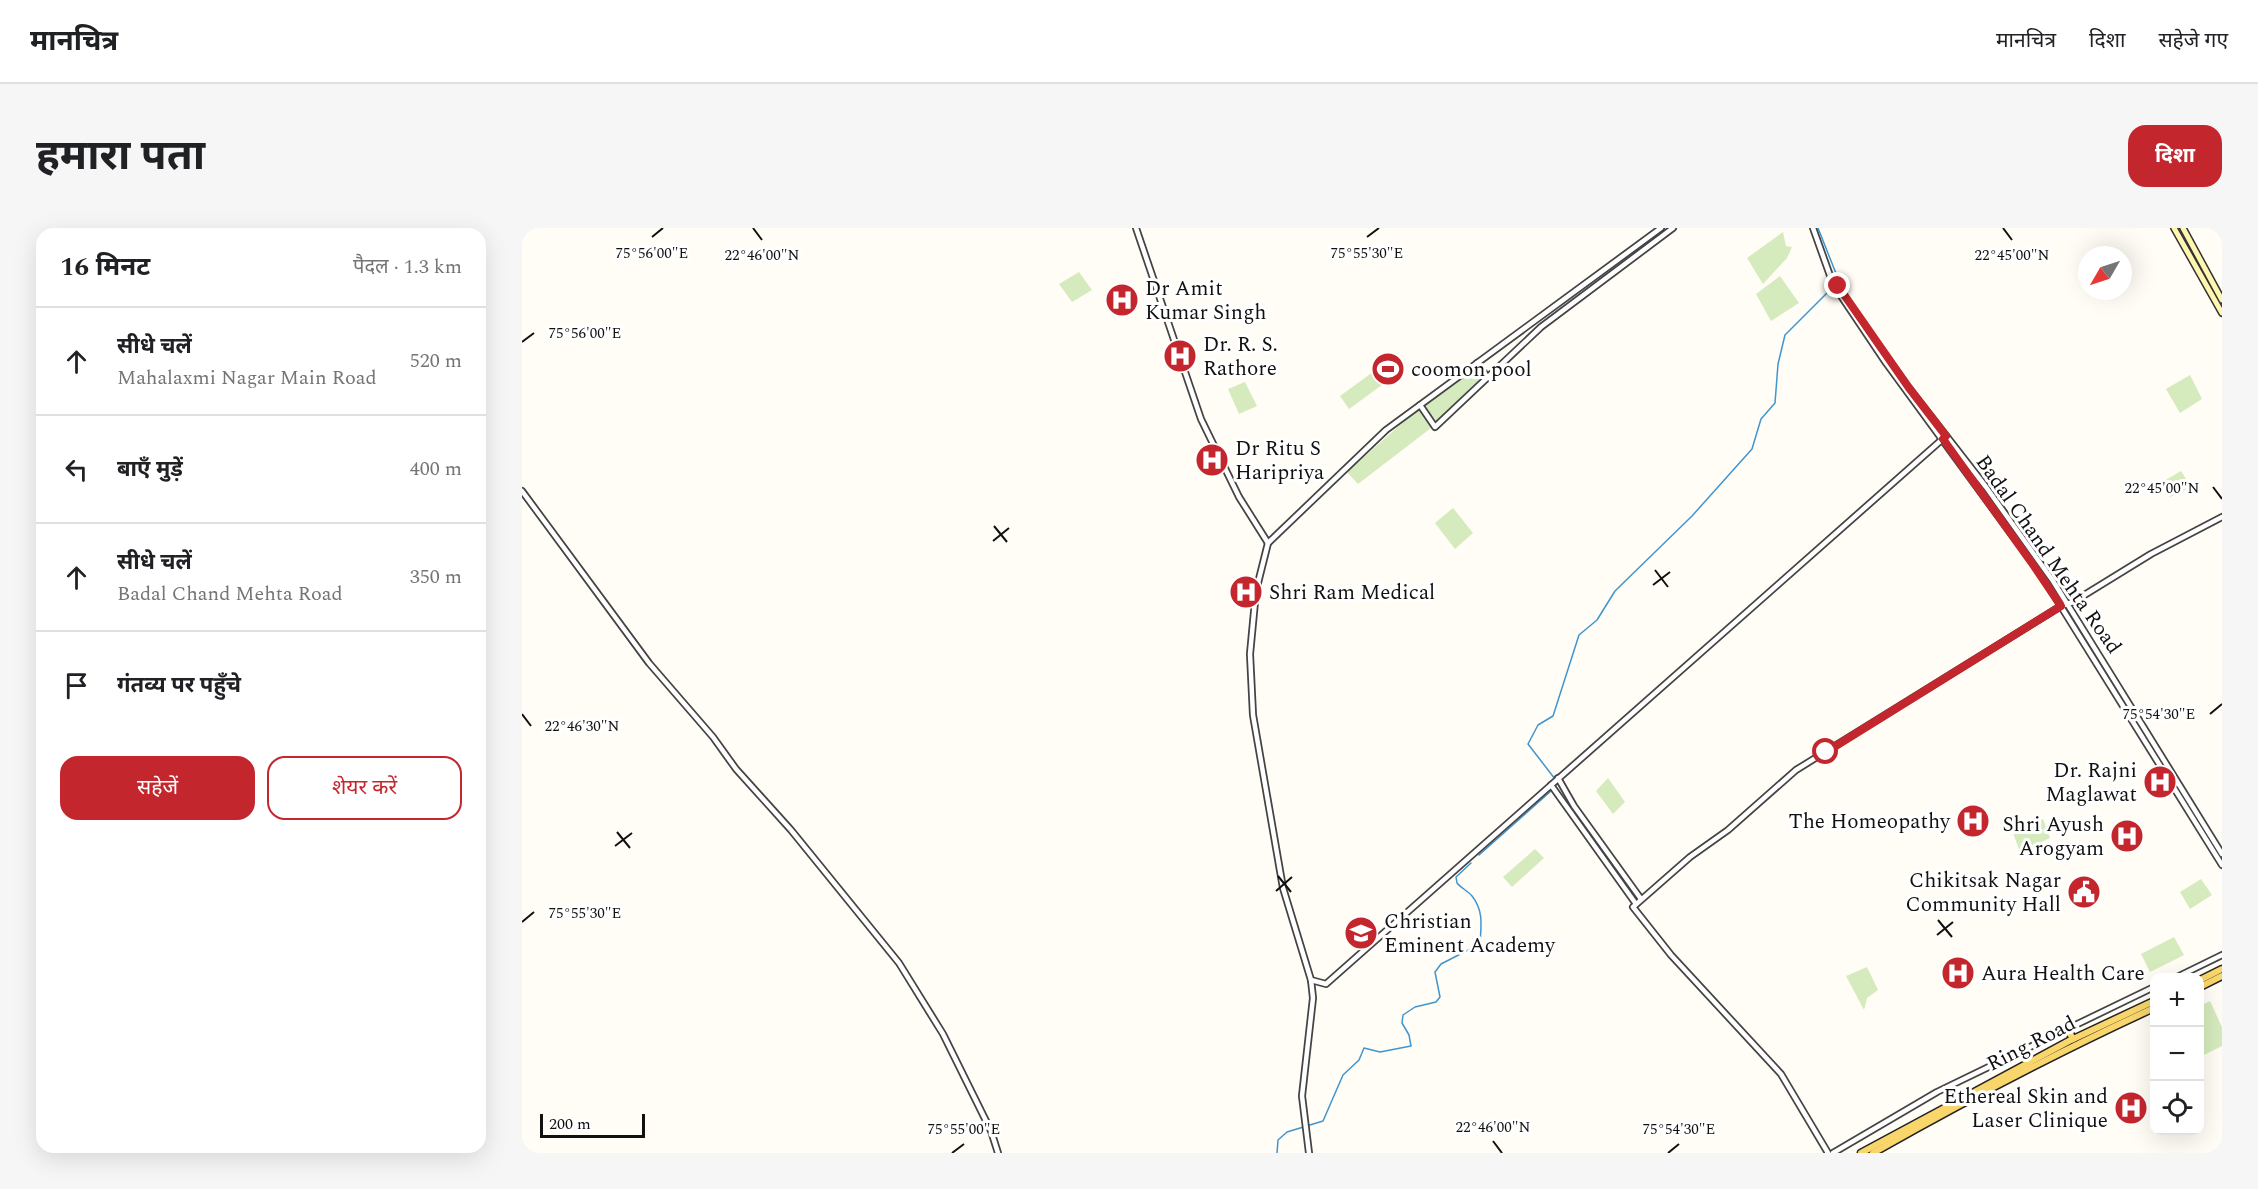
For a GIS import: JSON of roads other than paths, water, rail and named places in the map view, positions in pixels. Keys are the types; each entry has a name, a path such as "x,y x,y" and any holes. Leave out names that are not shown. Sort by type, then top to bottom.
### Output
{"main road":[{"path":"2174,228 2222,313"},
{"path":"2183,228 2222,300"},
{"path":"2204,978 2222,969"},
{"path":"2204,985 2222,976"},
{"name":"Ring Road","path":"1861,1153 1946,1105 2073,1039 2150,1003"},
{"name":"Ring Road","path":"1873,1153 1955,1107 2150,1010"},
{"path":"2067,1028 2073,1039"}],"street":[{"path":"1136,228 1201,419 1239,497 1268,543"},
{"path":"1309,1153 1302,1094 1313,998 1311,980 1283,886 1253,715 1250,654 1256,591 1268,543 1379,437 1419,405 1661,228"},
{"path":"1419,405 1435,427 1541,327 1673,228"},
{"name":"Badal Chand Mehta Road","path":"1813,228 1835,284 1944,437 1986,488 2067,603 2222,854"},
{"path":"1627,254 1632,259"},
{"path":"1477,363 1488,378"},
{"path":"1311,980 1326,984 1555,784 1944,437 2061,606 2222,865"},
{"path":"522,491 650,663 899,963 943,1034 991,1131 998,1153"},
{"path":"1634,906 1690,857 1728,830 1796,770 2061,606 2151,554 2222,517"},
{"path":"1555,784 1641,899"},
{"path":"1555,784 1634,906 1671,954 1781,1074 1830,1153 1937,1092 2150,989"},
{"path":"2185,973 2222,955"}],"waterway":[{"path":"1555,779 1528,744 1538,725 1553,716 1579,635 1597,620 1615,591 1692,516 1752,449 1761,419 1775,403 1778,364 1785,335 1839,281 1818,228"},
{"path":"1479,855 1551,791"},
{"path":"1277,1153 1278,1140 1287,1132 1323,1121 1343,1075 1359,1060 1364,1048 1380,1052 1411,1046 1409,1035 1402,1023 1403,1015 1415,1007 1436,1002 1440,997 1435,972 1441,964 1480,944 1481,919 1478,907 1472,896 1457,883 1456,877 1471,863"}],"place":[{"name":"Dr Amit Kumar Singh","path":"1122,300"},
{"name":"Dr. R. S. Rathore","path":"1180,356"},
{"name":"coomon pool","path":"1388,369"},
{"name":"Dr Ritu S Haripriya","path":"1212,460"},
{"name":"Shri Ram Medical","path":"1246,592"},
{"name":"Dr. Rajni Maglawat","path":"2160,782"},
{"name":"The Homeopathy","path":"1973,821"},
{"name":"Shri Ayush Arogyam","path":"2127,836"},
{"name":"Chikitsak Nagar Community Hall","path":"2084,892"},
{"name":"Christian Eminent Academy","path":"1361,933"},
{"name":"Aura Health Care","path":"1958,973"},
{"name":"Ethereal Skin and Laser Clinique","path":"2131,1108"}]}
